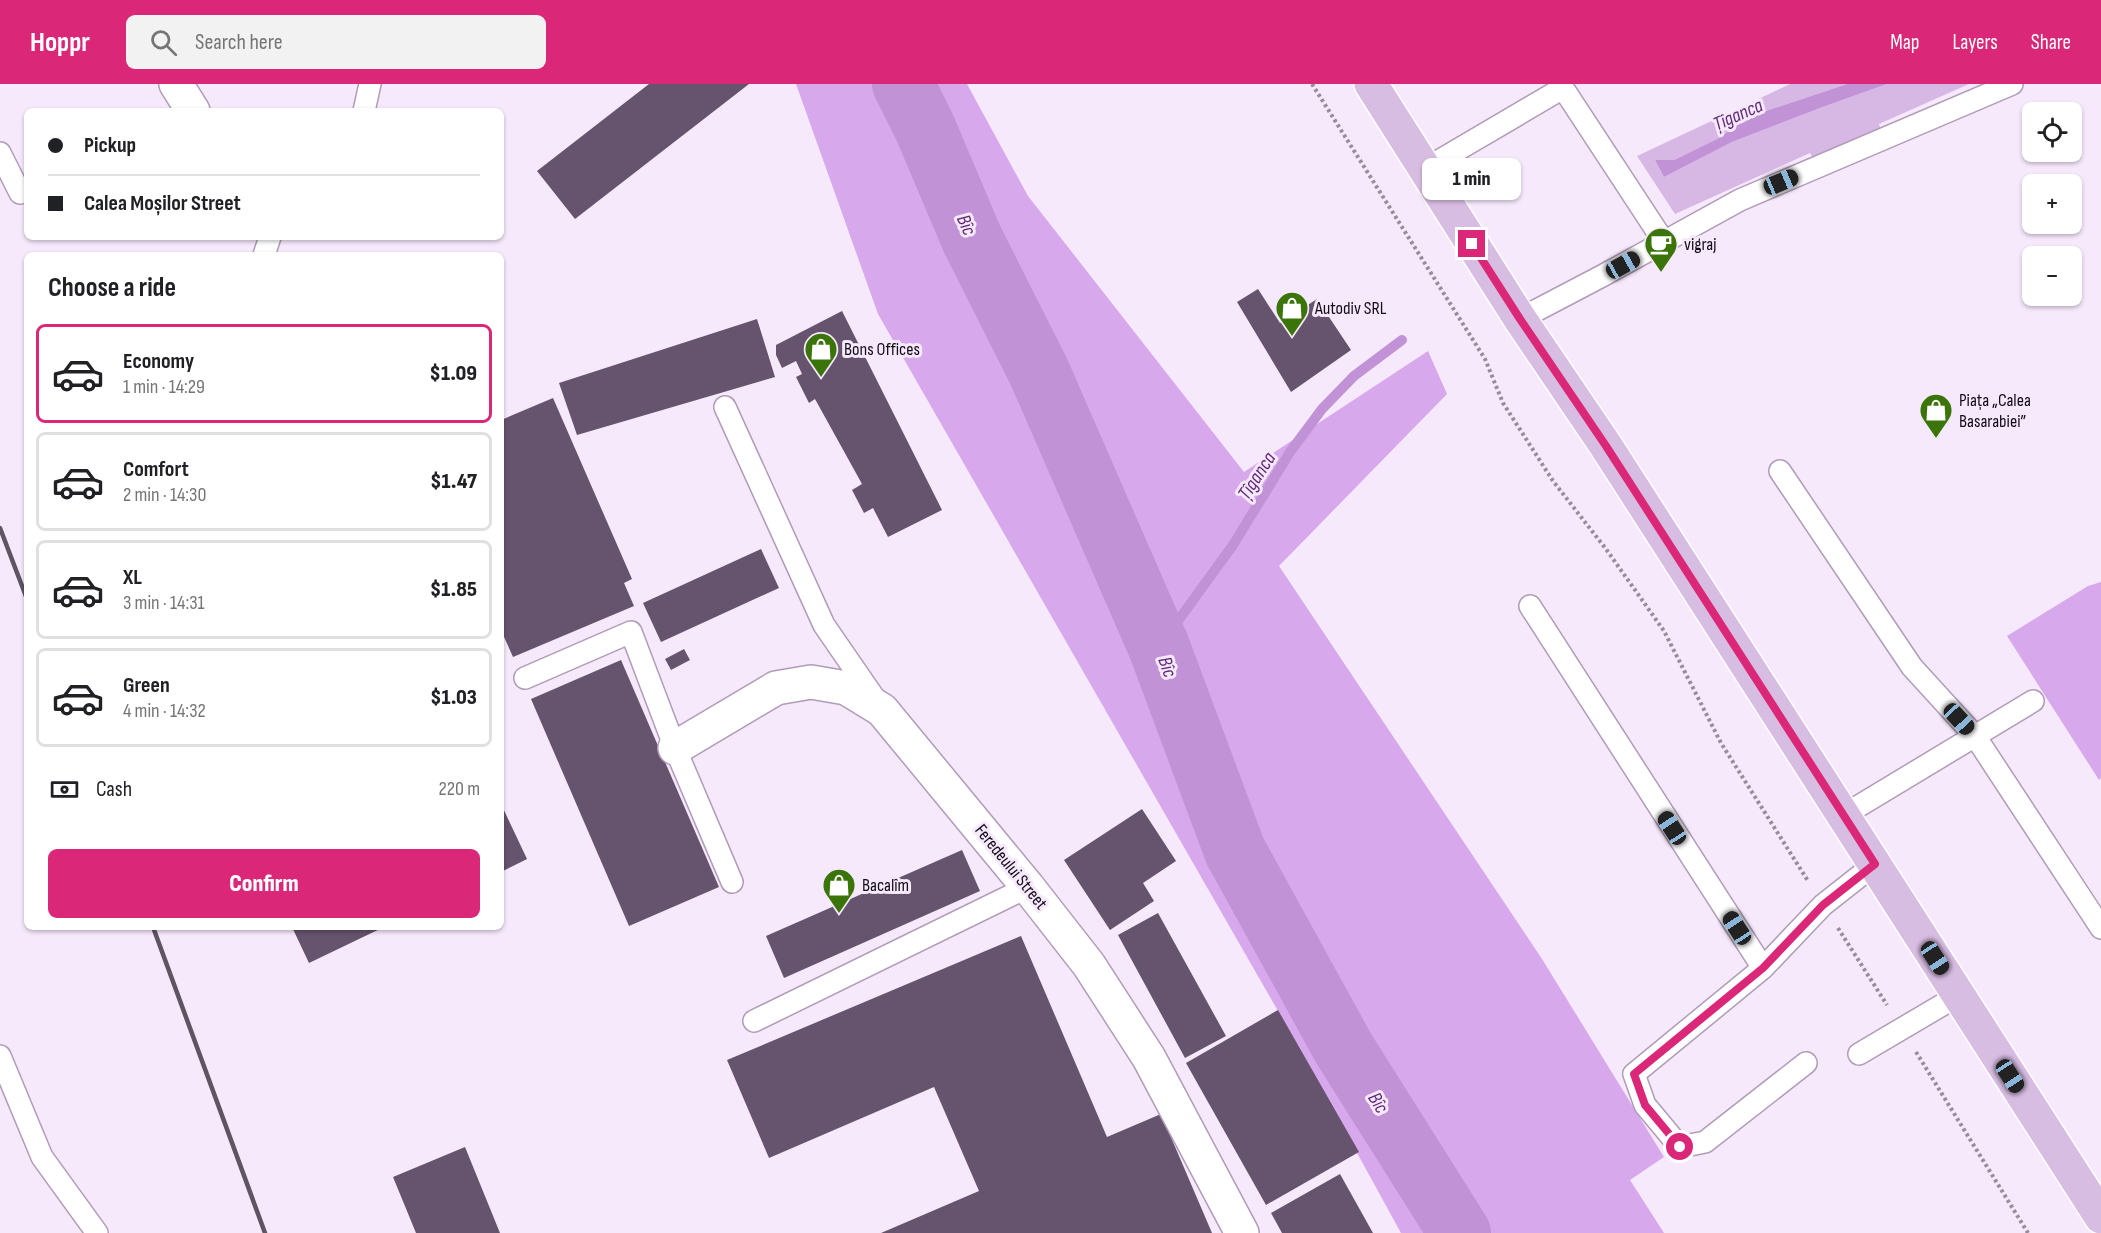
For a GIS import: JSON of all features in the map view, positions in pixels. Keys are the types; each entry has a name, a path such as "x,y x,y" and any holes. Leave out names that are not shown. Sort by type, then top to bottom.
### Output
{"main road":[{"path":"1371,84 1520,319 1606,446 1959,995 2096,1200"}],"street":[{"path":"176,84 191,108"},
{"name":"Feredeului Street","path":"675,748 776,688 811,682 846,688 882,710 1089,965 1149,1058 1242,1233"}],"lane":[{"path":"365,108 370,84"},
{"path":"1520,319 1740,200 2012,84"},
{"path":"1425,169 1562,86 1664,242"},
{"path":"0,153 20,193 24,191"},
{"path":"725,407 824,625 882,710"},
{"path":"1780,471 1912,667 1975,736 2101,928"},
{"path":"1530,606 1763,968"},
{"path":"525,678 631,632 675,748 732,882"},
{"path":"1844,816 2033,701"},
{"path":"1806,1063 1705,1142 1680,1147 1645,1105 1634,1074 1763,968 1823,905 1875,864"},
{"path":"754,1021 1028,887"},
{"path":"1859,1054 1959,995"},
{"path":"0,1056 42,1157 98,1233"}],"path":[{"path":"1312,84 1485,359 1503,403 1553,481 1606,549"}],"shaded area":[{"path":"796,84 967,84 1028,196 1244,472 1428,351 1447,394 1279,566 1542,959 1664,1157 1630,1180 1664,1233 1401,1233 1305,1058 878,314"},
{"path":"1790,84 1847,84 1748,117 1719,138 1674,160 1655,160 1664,177 1732,142 1887,84 1969,84 1879,124 1881,130 1813,158 1810,153 1675,214 1637,156"},
{"path":"1847,84 1887,84 1732,142 1664,177 1655,160 1674,160 1719,138 1748,117"},
{"path":"2101,582 2101,778 2099,780 2007,636 2088,586"}],"building":[{"path":"649,84 749,84 575,219 537,171"},
{"path":"1258,289 1280,323 1317,299 1351,350 1291,392 1237,302"},
{"path":"842,311 942,510 888,537 873,508 864,513 852,490 862,484 815,399 809,403 796,377 802,374 796,361 782,368 776,355 776,345"},
{"path":"757,319 775,377 577,435 559,383"},
{"path":"553,398 632,579 624,583 634,606 513,657 504,637 504,419"},
{"path":"761,549 779,588 661,642 643,603"},
{"path":"684,649 690,660 671,670 665,659"},
{"path":"621,660 719,887 629,926 531,699"},
{"path":"1142,809 1176,861 1143,883 1154,901 1110,930 1064,860"},
{"path":"504,810 527,859 504,870"},
{"path":"962,850 980,891 784,978 766,936"},
{"path":"1158,913 1226,1036 1185,1058 1118,935"},
{"path":"293,930 378,930 309,963"},
{"path":"1021,936 1107,1137 1161,1114 1212,1233 881,1233 979,1191 934,1087 769,1158 727,1060"},
{"path":"1278,1010 1359,1152 1266,1205 1186,1063"},
{"path":"465,1147 500,1233 416,1233 393,1177"},
{"path":"1340,1174 1373,1233 1282,1233 1271,1213"}],"waterway":[{"name":"Bîc","path":"903,84 925,128 972,239 1039,372 1159,647 1235,851 1344,1049 1460,1233"},
{"name":"Țîganca","path":"1159,647 1233,545 1290,452 1322,409 1354,376 1402,340"}],"railway":[{"path":"0,528 24,591"},
{"path":"154,930 265,1233"}],"place":[{"name":"vigraj","path":"1661,273"},
{"name":"Autodiv SRL","path":"1292,337"},
{"name":"Bons Offices","path":"821,378"},
{"name":"Piața „Calea Basarabiei”","path":"1936,439"},
{"name":"Bacalîm","path":"839,914"}],"route":[{"path":"1472,244 1606,446 1875,864 1823,905 1763,968 1634,1074 1645,1105 1680,1147"}]}
